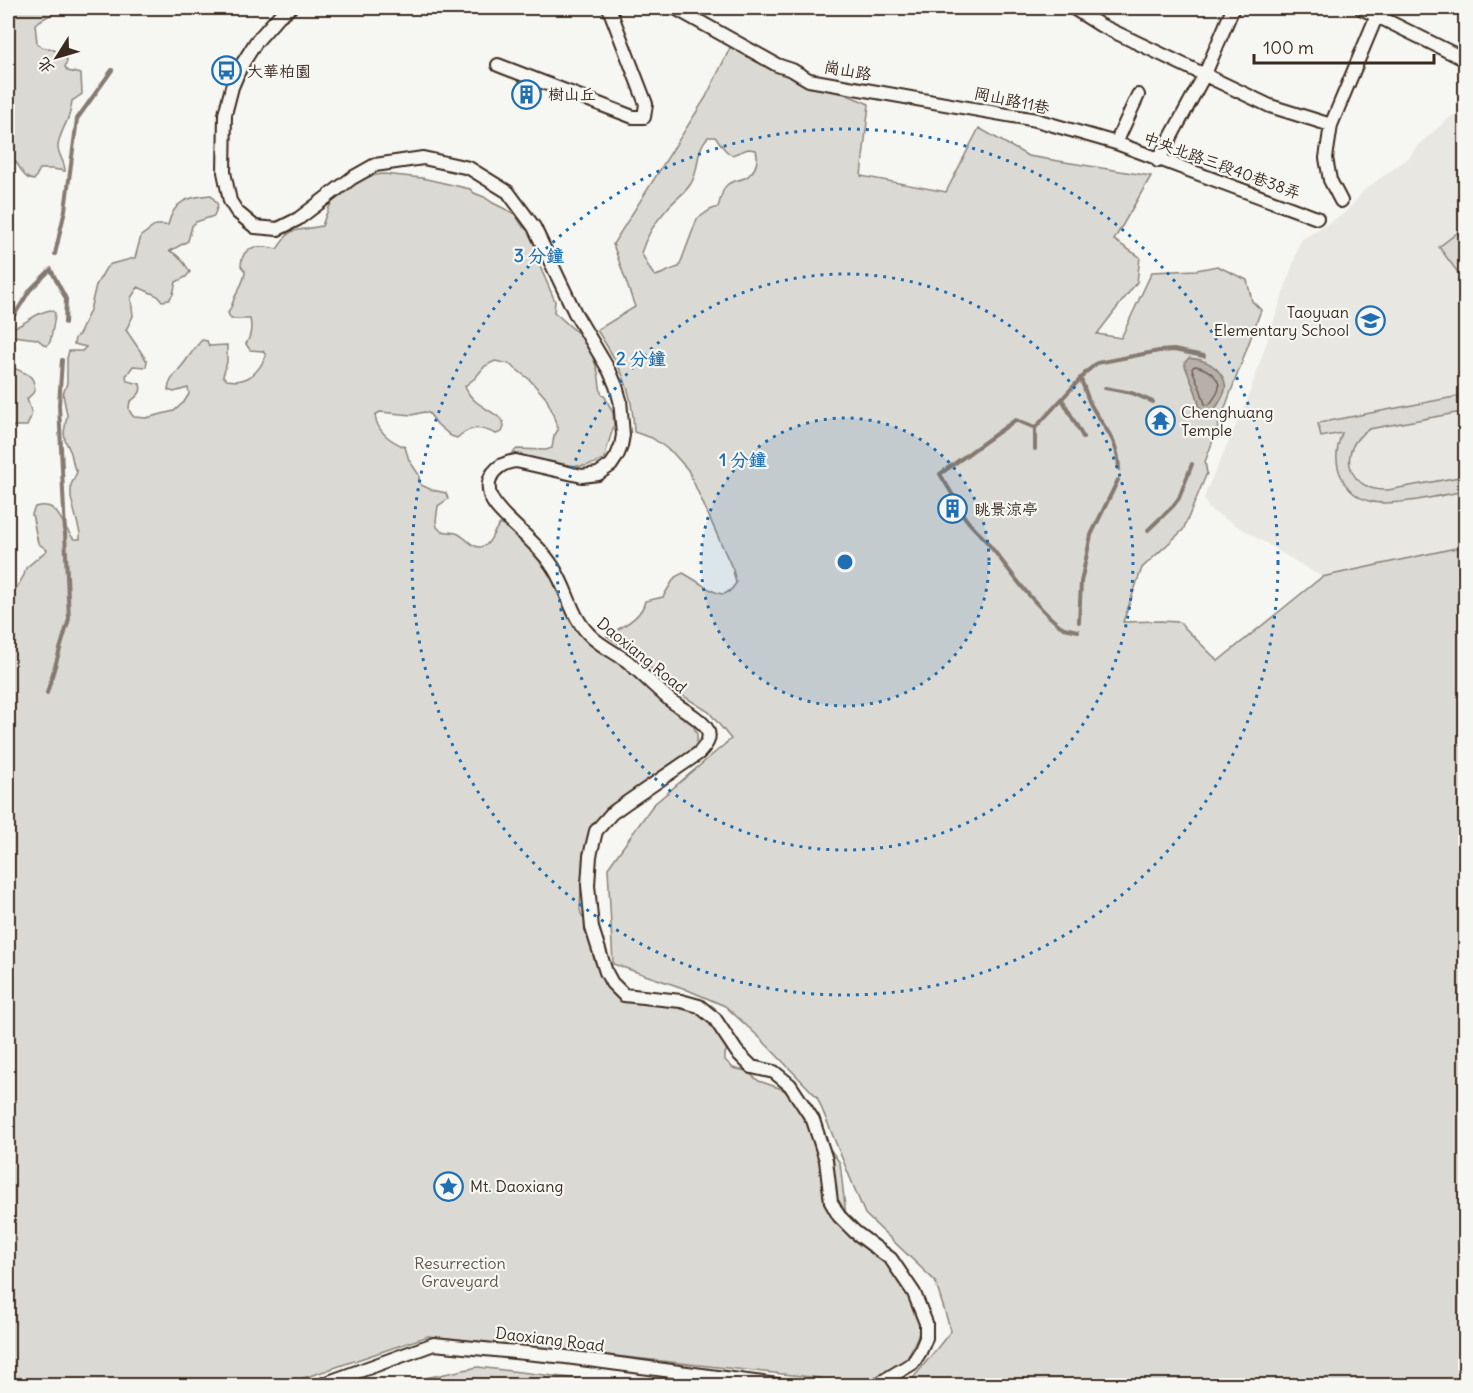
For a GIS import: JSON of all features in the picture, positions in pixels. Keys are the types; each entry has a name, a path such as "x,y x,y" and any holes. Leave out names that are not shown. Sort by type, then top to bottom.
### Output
{"street":[{"name":"Daoxiang Road","path":"290,8 279,16 256,42 241,66 232,87 225,114 224,172 230,201 237,212 255,226 278,229 298,219 352,178 375,165 423,158 469,168 508,192 534,226 575,313 616,386 620,400 623,435 621,446 611,465 592,476 582,477 516,461 507,462 490,477 489,485 489,494 500,511 550,562 562,582 573,613 583,628 702,723 708,732 707,742 699,753 626,802 612,813 596,831 590,856 589,875 592,928 606,972 612,983 624,995 681,1001 699,1006 715,1019 737,1052 752,1067 774,1072 790,1085 813,1120 826,1160 831,1202 839,1216 855,1232 891,1259 914,1293 926,1323 926,1338 913,1363 875,1386"},
{"path":"498,65 633,117 644,117 646,104 609,8"},
{"name":"崗山路","path":"675,8 777,65 792,70 809,80 900,96"},
{"path":"1159,160 1205,74 1233,8"},
{"path":"1361,8 1378,11 1466,60"},
{"path":"1079,9 1100,24 1270,106 1331,125"},
{"path":"1341,201 1330,180 1326,158 1327,144 1331,125 1378,11"},
{"path":"1116,143 1138,95"},
{"name":"岡山路11巷","path":"900,96 1036,120 1116,143"},
{"name":"中央北路三段40巷38弄","path":"1116,143 1317,218"},
{"name":"Daoxiang Road","path":"318,1386 434,1344 566,1357 784,1386"}],"shaded area":[{"name":"Taoyuan Elementary School","path":"1453,115 1465,118 1465,546 1322,577 1209,509 1204,500 1206,492 1247,401 1301,240 1342,215 1364,190 1410,157 1417,146"}],"green space":[{"path":"8,8 73,8 51,15 35,24 37,43 41,47 52,49 65,56 67,61 65,67 68,71 81,74 82,94 72,101 70,113 59,139 58,148 65,171 40,169 34,180 26,177 13,158 8,155"},
{"path":"731,46 869,104 861,176 946,192 979,128 1028,156 1151,176 1114,240 1140,257 1137,282 1097,334 1121,338 1152,272 1197,270 1217,266 1247,280 1252,301 1261,310 1205,462 1207,473 1183,530 1142,568 1123,622 1179,622 1218,661 1322,577 1465,546 1465,1385 903,1385 910,1382 951,1331 935,1281 865,1214 817,1097 760,1038 725,1006 683,988 613,964 608,868 653,805 731,739 709,712 674,690 640,658 607,636 635,617 645,601 663,597 675,577 683,573 721,594 729,592 736,583 733,570 688,470 673,453 662,445 652,438 634,432 631,403 624,378 597,330 635,307 613,244 706,97","holes":["708,137 715,137 732,155 748,149 756,150 755,168 747,177 728,184 718,207 697,219 679,267 655,276 641,253 646,241 663,214 690,185 704,142"]},
{"name":"Resurrection Graveyard","path":"384,174 422,178 470,189 515,214 523,227 532,233 535,239 535,255 555,301 554,312 588,342 598,372 601,393 613,413 614,425 605,458 591,465 577,466 544,460 514,459 512,453 517,449 546,450 552,448 554,436 558,430 546,398 529,379 509,364 495,361 485,366 465,386 472,398 503,421 502,432 496,434 476,428 457,438 451,436 437,424 429,413 424,412 412,415 380,412 375,415 376,421 385,435 405,447 409,460 419,475 421,485 446,493 448,499 438,506 436,521 441,531 459,534 474,545 482,547 488,543 500,524 528,542 552,577 563,607 569,609 690,719 697,734 697,742 689,756 652,777 606,816 588,842 583,853 581,914 589,925 594,959 605,974 604,984 608,989 711,1005 715,1008 729,1043 725,1060 733,1068 746,1071 759,1081 782,1089 801,1101 840,1163 846,1216 921,1307 920,1331 907,1359 864,1386 834,1385 820,1378 428,1336 301,1379 294,1385 8,1386 8,612 12,596 26,568 47,550 38,543 32,514 35,507 50,507 58,514 74,539 80,539 71,498 71,485 77,472 64,433 67,415 63,394 67,383 69,351 82,351 86,347 74,344 75,338 80,333 90,310 96,285 106,268 111,264 135,258 141,236 156,225 168,225 174,210 183,201 211,195 218,205 214,216 196,222 192,226 188,241 170,251 182,260 190,272 176,282 169,300 162,301 158,296 138,287 131,298 133,316 126,330 147,361 146,367 133,366 126,376 127,381 140,384 141,387 130,402 129,410 134,417 146,418 174,411 184,402 189,394 188,388 174,392 168,390 174,376 202,340 207,341 209,346 227,345 227,362 223,376 227,380 246,379 255,372 266,356 263,351 250,350 246,344 251,332 250,319 231,319 228,313 244,279 245,271 241,266 245,254 248,250 258,247 277,249 293,231 322,226 332,202 344,189 364,179"},
{"path":"1465,227 1465,282 1439,247"},
{"path":"51,310 55,313 50,342 46,346 37,339 8,337 8,328"},
{"path":"8,364 26,373 32,379 35,391 27,399 32,412 27,426 14,426 8,434"},
{"path":"1465,395 1465,414 1456,413 1369,429 1358,438 1352,448 1350,458 1355,477 1374,489 1388,490 1465,476 1465,491 1403,502 1378,503 1365,500 1350,489 1339,472 1337,456 1342,433 1321,437 1318,423"},
{"path":"478,1367 629,1385 392,1385"}],"water":[{"path":"1189,358 1212,365 1224,381 1223,397 1207,417 1200,409 1185,366"}],"waterway":[{"path":"55,254 65,210 77,119 112,70"},
{"path":"8,318 15,314 30,290 51,269"},
{"path":"51,270 66,299 65,323"},
{"path":"1085,373 1097,363 1159,351 1174,350 1204,356"},
{"path":"47,693 69,619 59,405 62,360"},
{"path":"957,502 940,474 1016,420 1035,428 1083,376"},
{"path":"1080,378 1091,405 1110,434 1116,449 1119,469"},
{"path":"1105,388 1132,393 1153,402"},
{"path":"1062,399 1083,437"},
{"path":"1035,428 1035,449"},
{"path":"1148,530 1179,498 1192,464"},
{"path":"1079,622 1081,582 1091,535 1118,480"},
{"path":"960,509 968,522 1039,606 1059,625 1078,631"}],"place":[{"name":"大華柏園","path":"226,71"},
{"name":"樹山丘","path":"527,94"},
{"name":"Taoyuan Elementary School","path":"1370,321"},
{"name":"Chenghuang Temple","path":"1160,421"},
{"name":"眺景涼亭","path":"953,509"},
{"name":"Mt. Daoxiang","path":"449,1186"}]}
